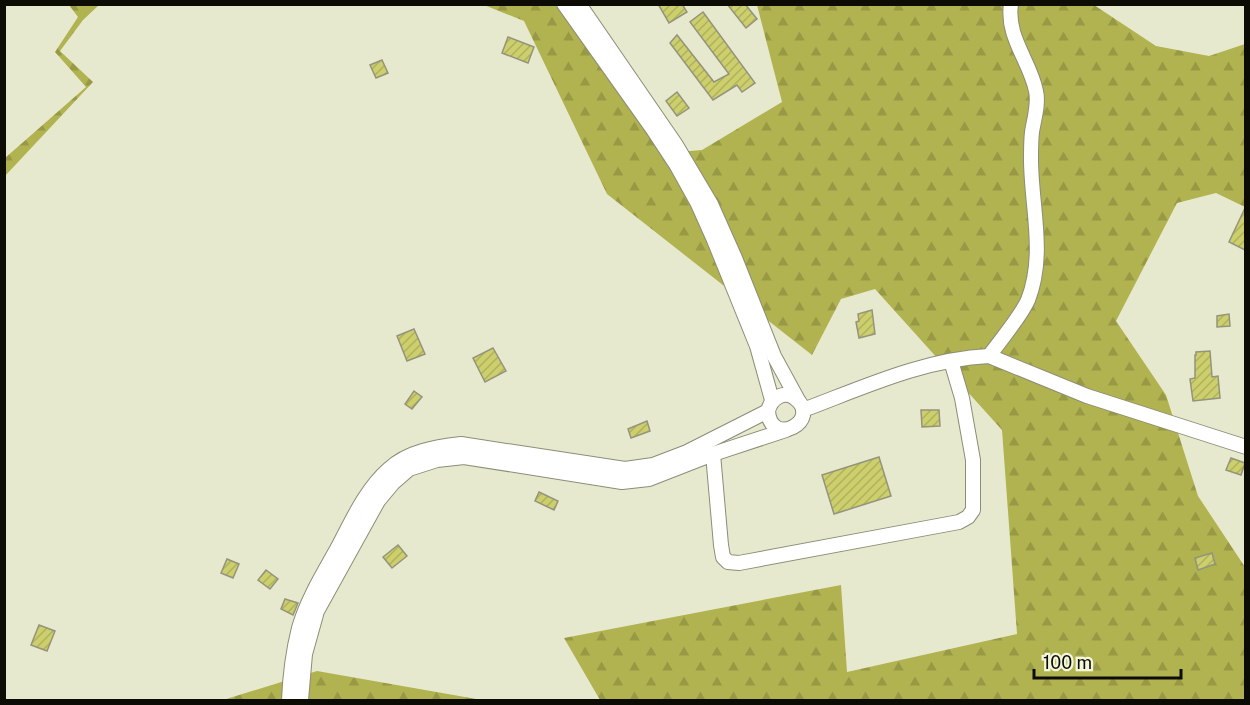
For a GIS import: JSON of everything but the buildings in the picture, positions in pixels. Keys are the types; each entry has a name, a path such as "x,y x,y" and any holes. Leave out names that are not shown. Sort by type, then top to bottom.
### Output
{"street":[{"path":"564,4 652,128 697,202 757,346 770,406 771,422 780,429 786,430"},
{"path":"301,700 305,654 317,611 378,501 409,469 437,460 464,457 622,483 649,479 713,454 786,430 796,426 802,416 800,405 774,356 711,204 675,145 579,4"},
{"path":"989,356 1027,302 1035,276 1038,255 1031,169 1037,94 1032,74 1015,41 1011,4"},
{"path":"800,405 906,372 971,357 989,356 1087,396 1245,447"},
{"path":"713,454 721,545 723,556 728,562 739,562 959,522 969,517 973,510 973,460 962,398 951,361"},
{"path":"289,700 293,655 309,603 365,497 389,468 404,458 442,446 461,444 625,469 653,465 687,452 770,406 782,395 794,396 800,405"}],"green space":[{"path":"69,5 99,5 83,20 60,51 93,82 5,176 5,158 86,87 55,52 78,17"},
{"path":"484,5 559,5 666,153 702,150 782,102 757,5 1094,5 1156,46 1209,56 1245,44 1245,207 1216,193 1177,203 1116,321 1166,395 1198,496 1245,567 1245,700 600,700 564,638 841,585 847,672 1017,634 1002,430 875,289 841,299 812,355 607,194 524,21"},
{"path":"317,671 482,700 223,700"}]}
